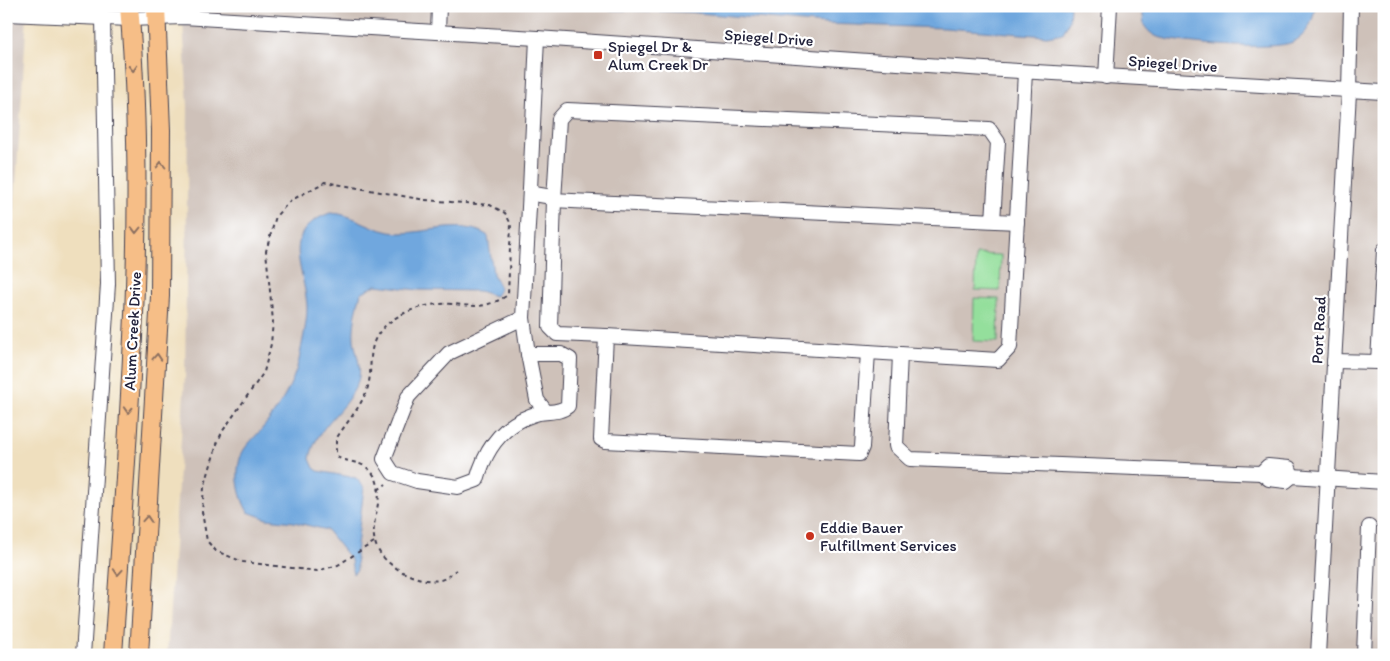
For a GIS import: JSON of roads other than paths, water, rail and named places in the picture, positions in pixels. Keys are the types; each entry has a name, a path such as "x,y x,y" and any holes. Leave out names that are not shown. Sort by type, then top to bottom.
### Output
{"main road":[{"name":"Alum Creek Drive","path":"139,655 160,296 161,130 156,12"},
{"name":"Alum Creek Drive","path":"113,655 135,269 136,164 130,13"}],"street":[{"path":"438,32 440,6"},
{"path":"1106,76 1110,6"},
{"name":"Port Road","path":"1318,655 1349,92 1351,6"},
{"name":"Spiegel Drive","path":"12,11 103,18 130,13 156,12 1383,95"},
{"name":"Alum Creek Drive","path":"83,655 108,284 103,18"},
{"path":"537,38 523,318 537,400 546,412"},
{"path":"993,221 998,142 989,129 567,110 559,119 550,327 558,334 998,360 1010,347 1025,72"},
{"path":"530,189 534,194 546,196 554,200 1017,222"},
{"path":"1334,362 1378,362 1384,250"},
{"path":"523,318 449,353 408,397 384,459 393,473 418,481 458,487 476,480 483,458 501,434 523,418 563,410 568,406 570,359 561,354 528,354"},
{"path":"606,336 601,439 604,441 859,454 862,447 868,352"},
{"path":"900,354 896,446 910,459 1261,473 1268,466 1289,468 1292,476 1384,482"},
{"path":"1364,655 1369,527"}],"water":[{"path":"593,6 1070,6 1069,21 1063,33 1047,36 945,28 826,24 686,12 612,10"},
{"path":"1142,6 1315,7 1313,18 1308,28 1302,36 1293,42 1282,45 1248,46 1186,42 1158,37 1144,25"},
{"path":"330,213 347,216 381,230 391,232 400,233 446,228 468,228 479,231 488,236 493,274 500,288 495,296 479,291 418,290 376,285 361,293 354,334 359,365 358,381 347,401 318,437 310,459 314,468 318,471 356,478 364,487 356,554 357,570 353,574 351,560 327,530 294,522 267,519 248,512 238,483 238,468 242,453 279,406 289,388 299,360 307,307 298,252 299,241 304,230 314,221"}],"place":[{"name":"Spiegel Dr & Alum Creek Dr","path":"598,55"},
{"name":"Eddie Bauer Fulfillment Services","path":"810,536"}]}
